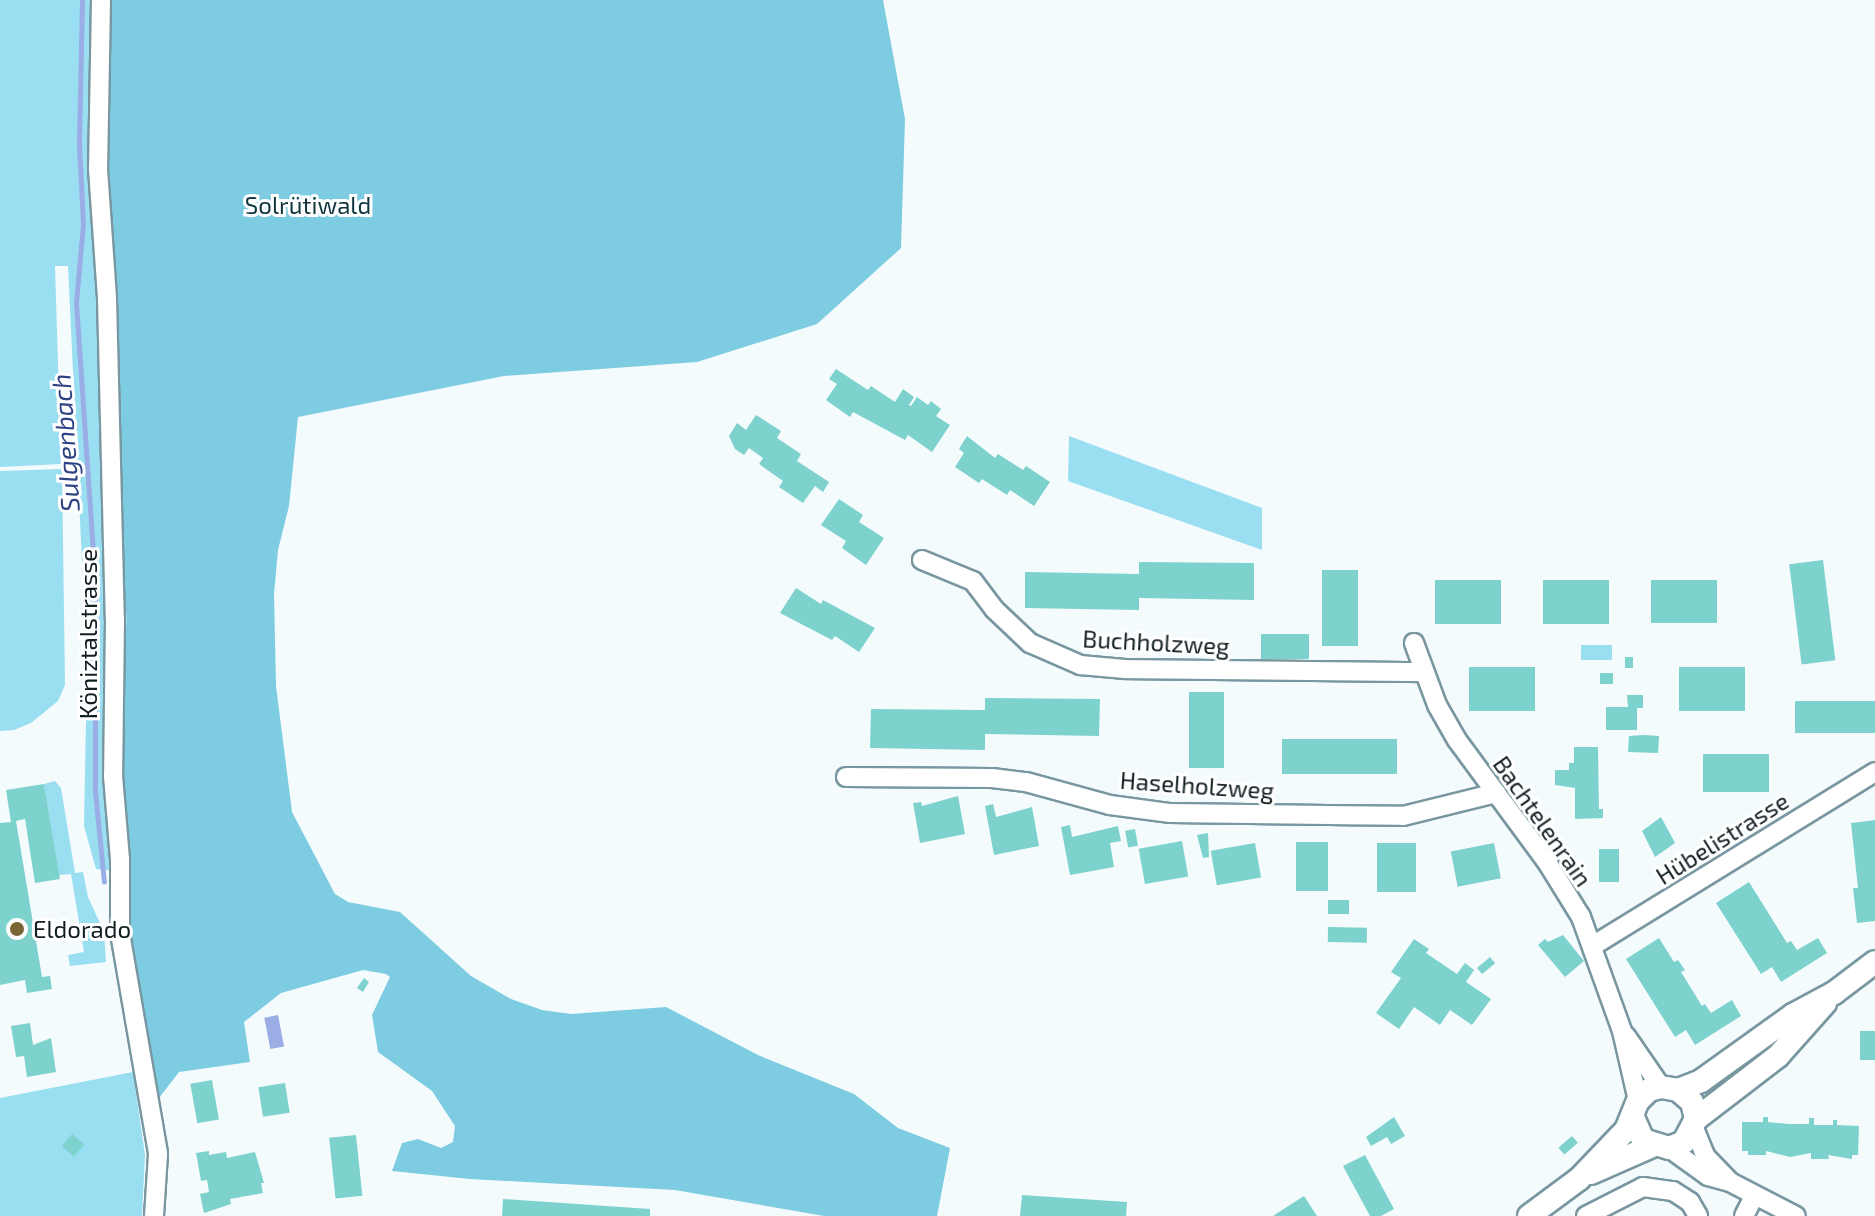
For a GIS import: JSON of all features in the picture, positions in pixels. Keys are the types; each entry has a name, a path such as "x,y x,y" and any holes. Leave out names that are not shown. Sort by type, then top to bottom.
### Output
{"street":[{"name":"Köniztalstrasse","path":"101,0 98,169 107,299 115,619 113,776 120,860 120,933 158,1154 154,1216"},
{"name":"Buchholzweg","path":"922,560 973,581 994,609 1030,643 1080,665 1125,669 1423,672"},
{"name":"Bachtelenrain","path":"1414,643 1423,672 1457,740 1547,862 1594,945 1622,1031 1636,1110"},
{"name":"Hübelistrasse","path":"1594,945 1875,772"},
{"name":"Haselholzweg","path":"846,777 992,778 1026,782 1139,810 1185,813 1403,816 1496,793"},
{"path":"1529,1216 1579,1179 1626,1130 1649,1090 1701,1081 1793,1015 1834,993 1875,962"},
{"path":"1579,1179 1660,1147 1684,1142 1695,1124 1778,1056 1834,993"},
{"name":"Bachtelenrain","path":"1622,1031 1670,1088"},
{"path":"1670,1088 1692,1102 1695,1124 1706,1157 1730,1182"},
{"path":"1636,1110 1638,1134 1708,1176 1730,1182 1796,1216"},
{"path":"1586,1216 1643,1187 1673,1191 1690,1202 1698,1216"},
{"path":"1744,1216 1754,1196"}],"shaded area":[{"path":"0,0 101,0 108,443 127,620 112,709 118,871 96,869 84,826 87,668 68,266 55,266 61,464 0,467"},
{"path":"1069,436 1262,508 1262,550 1068,481"},
{"path":"62,469 65,685 58,701 31,723 14,730 0,731 0,471"},
{"path":"1581,645 1612,645 1612,660 1581,660"},
{"path":"55,781 61,788 75,873 83,872 88,897 104,932 106,962 70,966 68,955 84,952 71,874 59,875 44,784"},
{"path":"278,1015 284,1046 270,1049 264,1018"},
{"path":"1794,1021 1776,1043 1721,1088 1714,1078"},
{"path":"133,1072 145,1155 142,1216 0,1216 0,1098"}],"green space":[{"name":"Solrütiwald","path":"101,0 883,0 905,119 901,248 817,324 697,362 504,376 298,417 289,506 278,550 274,594 276,686 292,812 335,894 348,902 400,912 471,976 511,999 542,1010 571,1014 666,1007 758,1055 854,1094 898,1128 950,1148 937,1216 824,1216 675,1190 470,1179 392,1171 402,1143 418,1139 441,1148 453,1142 455,1126 432,1091 378,1052 372,1015 390,977 363,970 281,993 244,1022 250,1062 179,1072 159,1098 133,975 118,871 112,709 127,620 108,443"}],"building":[{"path":"836,369 868,390 871,386 895,402 903,389 914,397 911,406 917,397 928,405 931,401 941,409 936,416 950,425 932,452 908,435 905,440 853,412 850,417 826,400 837,384 829,379"},
{"path":"756,415 781,431 777,438 801,454 797,461 829,482 823,492 815,486 803,503 779,487 783,481 759,464 763,458 749,448 744,455 735,449 729,436 737,423 746,430"},
{"path":"967,436 995,458 998,454 1023,470 1026,466 1050,482 1034,506 1010,490 1007,495 982,479 979,483 955,467 964,453 959,449"},
{"path":"839,499 863,515 859,522 884,538 866,565 842,548 846,541 821,525"},
{"path":"1823,560 1835,660 1802,664 1789,564"},
{"path":"1139,562 1254,563 1254,600 1139,598 1139,610 1025,608 1025,572 1139,574"},
{"path":"1322,570 1358,570 1358,646 1322,646"},
{"path":"1435,580 1501,580 1501,624 1435,624"},
{"path":"1543,580 1609,580 1609,624 1543,624"},
{"path":"1651,580 1717,580 1717,623 1651,623"},
{"path":"796,588 821,604 823,600 875,628 859,652 835,636 832,640 780,613"},
{"path":"1261,634 1309,634 1309,659 1261,659"},
{"path":"1625,657 1633,657 1633,668 1625,668"},
{"path":"1469,667 1535,667 1535,711 1469,711"},
{"path":"1679,667 1745,667 1745,711 1679,711"},
{"path":"1600,673 1613,673 1613,684 1600,684"},
{"path":"1189,692 1224,692 1224,768 1189,768"},
{"path":"1627,695 1643,695 1643,708 1637,708 1637,730 1606,730 1606,707 1628,707"},
{"path":"985,698 1100,699 1099,736 985,734 985,750 870,748 871,709 985,710"},
{"path":"1795,701 1875,701 1875,733 1795,733"},
{"path":"1629,736 1659,736 1658,753 1628,752"},
{"path":"1282,739 1397,739 1397,774 1282,774"},
{"path":"1574,747 1598,747 1599,809 1603,809 1603,818 1575,819 1575,788 1555,785 1555,770 1569,770 1569,763 1574,763"},
{"path":"1703,754 1769,754 1769,792 1703,792"},
{"name":"Eldorado","path":"44,784 60,879 35,883 25,819 16,821 42,977 50,976 52,989 27,993 25,980 0,985 0,823 11,822 6,790"},
{"path":"958,796 965,834 920,843 913,803 921,802 922,806"},
{"path":"993,804 996,817 1032,807 1039,846 994,855 985,806"},
{"path":"1661,817 1675,843 1655,857 1642,831"},
{"path":"1875,820 1875,921 1857,923 1853,888 1858,888 1851,823"},
{"path":"1070,825 1072,837 1118,826 1121,841 1110,843 1114,867 1070,875 1061,827"},
{"path":"1135,829 1138,846 1128,847 1125,831"},
{"path":"1208,833 1209,857 1203,858 1197,835"},
{"path":"1182,841 1188,876 1145,884 1139,849"},
{"path":"1296,842 1328,842 1328,891 1296,891"},
{"path":"1255,843 1261,877 1217,885 1211,851"},
{"path":"1377,843 1416,843 1416,892 1377,892"},
{"path":"1494,843 1501,878 1458,887 1451,851"},
{"path":"1599,849 1619,849 1619,882 1599,882"},
{"path":"1749,882 1787,943 1791,941 1797,950 1818,938 1827,953 1781,982 1772,967 1761,974 1716,903"},
{"path":"1328,900 1349,900 1349,914 1328,914"},
{"path":"1328,927 1367,928 1367,943 1328,942"},
{"path":"1563,935 1584,961 1565,977 1538,945 1545,939 1548,942"},
{"path":"1659,938 1674,962 1678,960 1685,970 1681,972 1702,1006 1705,1004 1711,1013 1732,1000 1741,1016 1695,1045 1686,1030 1675,1037 1626,959"},
{"path":"1414,939 1429,949 1426,953 1457,974 1465,963 1474,970 1466,982 1491,999 1472,1025 1450,1010 1440,1025 1414,1007 1399,1029 1376,1013 1401,978 1391,972"},
{"path":"1490,957 1495,963 1482,974 1477,968"},
{"path":"364,978 369,982 363,992 357,988"},
{"path":"30,1023 33,1045 51,1038 56,1072 27,1077 24,1056 16,1057 11,1026"},
{"path":"1860,1031 1875,1031 1875,1060 1860,1060"},
{"path":"212,1080 219,1119 197,1123 190,1084"},
{"path":"285,1083 290,1113 263,1117 258,1087"},
{"path":"1394,1117 1405,1136 1391,1144 1387,1137 1371,1146 1366,1137"},
{"path":"1763,1117 1768,1117 1768,1122 1789,1124 1809,1124 1809,1118 1814,1118 1814,1125 1833,1125 1833,1120 1837,1120 1837,1125 1859,1126 1858,1155 1852,1155 1852,1159 1828,1155 1829,1159 1811,1159 1811,1153 1790,1157 1766,1151 1766,1155 1748,1155 1748,1151 1742,1151 1742,1122 1763,1122"},
{"path":"72,1134 84,1144 74,1157 62,1146"},
{"path":"356,1135 362,1196 336,1198 329,1138"},
{"path":"1572,1136 1578,1143 1564,1155 1558,1148"},
{"path":"209,1151 209,1155 226,1152 227,1158 255,1152 264,1183 261,1183 263,1193 230,1199 231,1204 204,1213 200,1194 209,1192 207,1180 201,1181 196,1153"},
{"path":"1365,1155 1394,1209 1381,1216 1370,1216 1343,1166"},
{"path":"1022,1195 1127,1202 1126,1216 1020,1216"},
{"path":"1304,1196 1317,1216 1273,1216 1279,1212"},
{"path":"503,1199 650,1209 650,1216 502,1216"}],"waterway":[{"name":"Sulgenbach","path":"82,0 79,145 83,224 76,303 95,580 95,791 104,882"}],"place":[{"name":"Eldorado","path":"17,929"}]}
